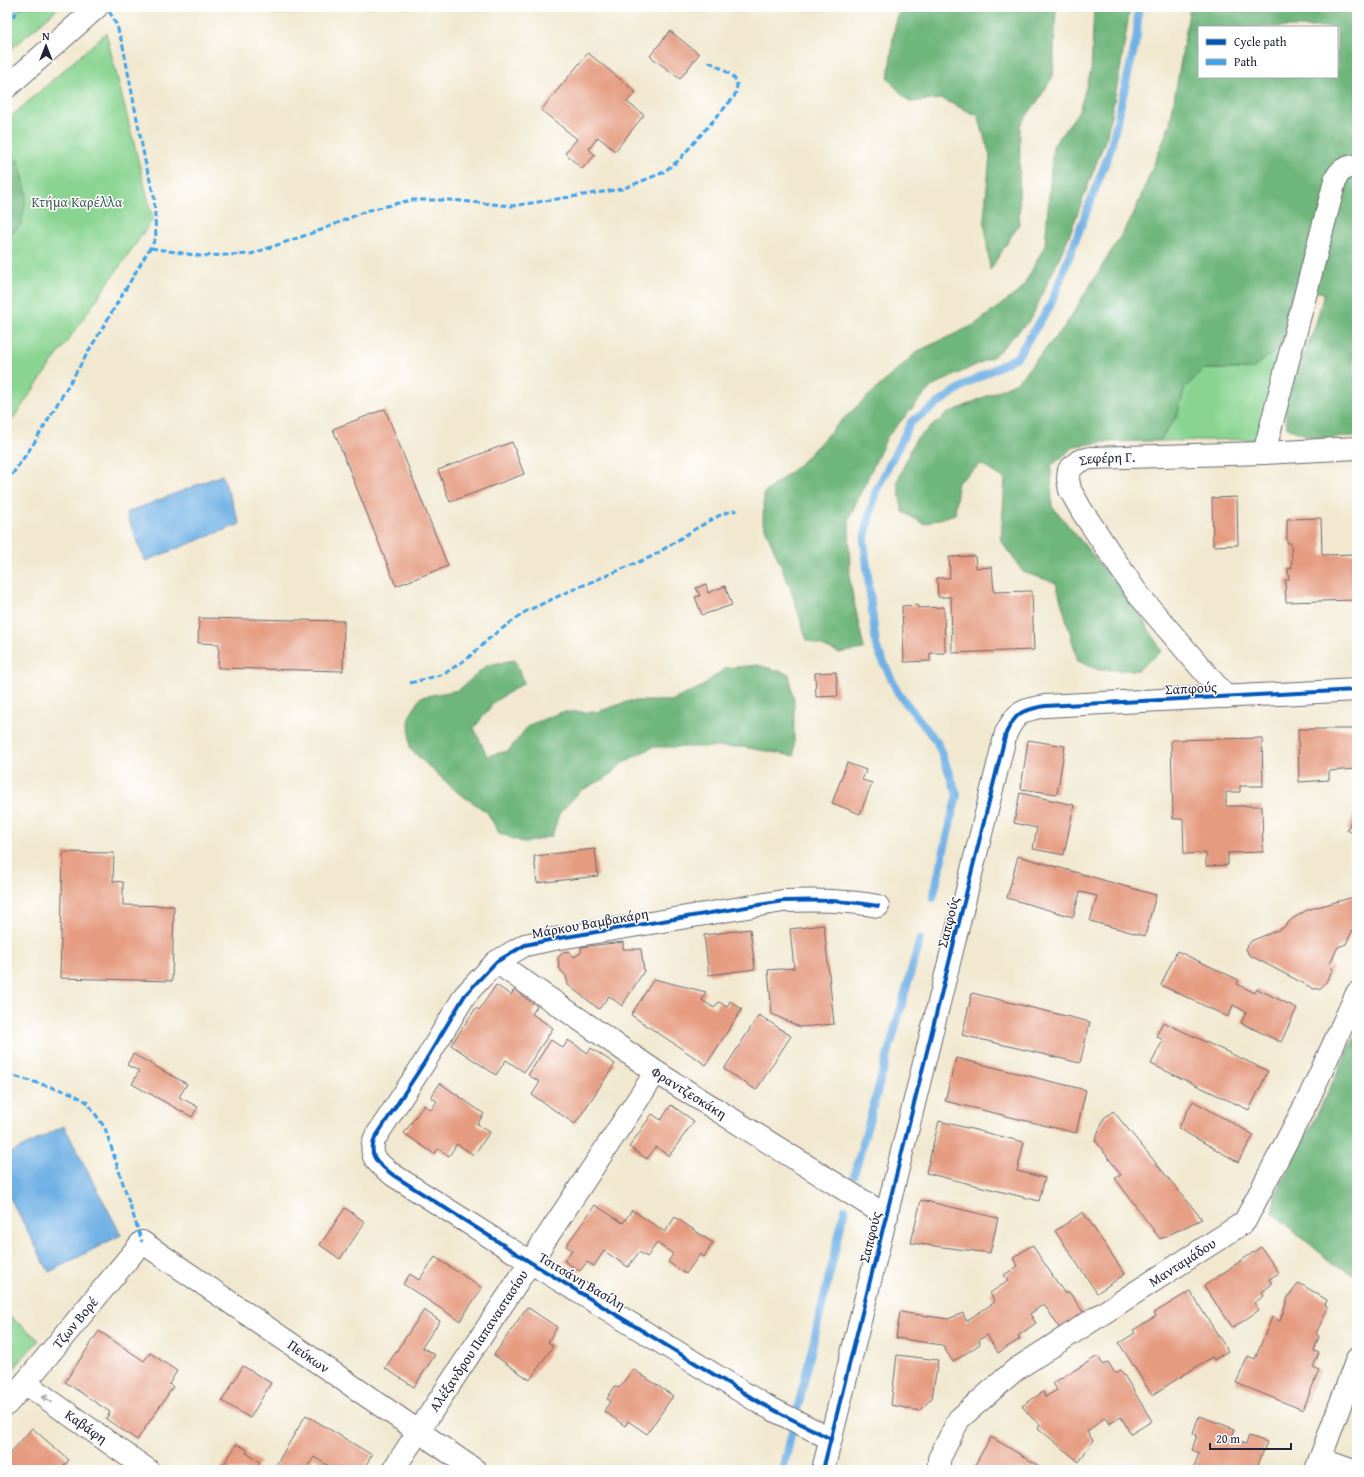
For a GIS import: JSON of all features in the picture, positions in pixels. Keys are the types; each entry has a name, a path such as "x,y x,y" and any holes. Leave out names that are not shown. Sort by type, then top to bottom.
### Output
{"street":[{"path":"7,87 97,7"},
{"path":"1264,453 1335,181 1338,174 1344,168 1357,166"},
{"name":"Σεφέρη Γ.","path":"1226,697 1137,592 1082,511 1070,490 1068,479 1069,470 1079,461 1091,458 1264,453 1357,448"},
{"name":"Σαπφούς","path":"823,1470 822,1435 887,1216 1006,733 1014,718 1026,710 1045,706 1357,690"},
{"name":"Μάρκου Βαμβακάρη","path":"393,1175 374,1159 372,1144 375,1138 424,1063 465,995 496,962 525,945 783,902 817,900 852,902 878,906"},
{"name":"Φραντζεσκάκη","path":"496,962 656,1072 887,1216"},
{"name":"Μανταμάδου","path":"939,1470 939,1459 960,1419 1015,1370 1237,1228 1244,1221 1308,1100 1357,993"},
{"name":"Αλέξανδρου Παπαναστασίου","path":"393,1470 656,1072"},
{"name":"Τσιτσάνη Βασίλη","path":"393,1175 530,1262 762,1404 822,1435"},
{"name":"Τζων Βορέ","path":"7,1404 142,1242"},
{"name":"Πεύκων","path":"142,1242 475,1470"},
{"path":"1351,1470 1318,1464 1357,1359"},
{"name":"Καβάφη","path":"25,1384 148,1470"}],"green space":[{"path":"7,7 59,7 7,53"},
{"path":"900,7 1056,7 1053,76 1039,99 1020,125 1019,224 990,270 984,218 990,156 978,116 942,99 909,102 888,79 894,31"},
{"path":"1094,7 1130,7 1120,71 1107,135 1069,236 1031,319 994,356 931,387 887,437 849,518 850,583 864,649 839,653 807,640 791,590 763,523 764,493 798,466 842,420 918,351 974,325 1022,289 1045,245 1053,146 1079,111 1091,71"},
{"path":"1190,7 1357,7 1357,317 1353,352 1357,397 1357,435 1354,437 1314,438 1287,428 1285,405 1298,366 1315,327 1324,293 1296,288 1282,345 1252,369 1204,369 1185,388 1177,416 1159,441 1104,442 1075,446 1051,466 1052,506 1131,601 1162,651 1138,670 1099,670 1078,661 1056,583 1023,572 1001,541 1005,479 981,464 958,482 955,514 924,524 903,512 897,482 915,440 947,414 1017,382 1065,326 1133,216 1170,124"},
{"name":"Κτήμα Καρέλλα","path":"106,33 153,219 7,427 7,120"},
{"path":"7,150 19,162 27,193 21,225 7,238"},
{"path":"1282,345 1259,439 1159,441 1177,416 1185,388 1204,369 1252,369"},
{"path":"515,660 524,683 495,701 474,728 487,756 508,751 529,725 562,712 597,712 630,701 671,701 701,687 725,668 758,665 789,674 794,701 794,756 743,747 653,747 624,762 606,778 580,791 559,814 552,836 525,843 499,833 487,812 457,792 410,749 409,717 421,697 459,690 487,665"},
{"path":"1357,1032 1357,1271 1353,1274 1331,1262 1273,1213 1275,1195 1307,1135"},
{"path":"7,1314 39,1340 7,1376"}],"water":[{"path":"222,475 240,524 145,561 126,513"},
{"path":"64,1126 121,1235 49,1272 7,1192 7,1155"}],"building":[{"path":"670,31 699,54 680,79 650,56"},
{"path":"588,53 636,92 627,102 644,115 615,151 598,137 589,149 595,155 582,169 565,153 577,139 541,110"},
{"path":"385,409 448,566 396,586 333,429"},
{"path":"512,442 524,474 450,502 438,470"},
{"path":"1237,497 1238,545 1213,546 1212,498"},
{"path":"1321,518 1322,555 1357,554 1357,600 1286,602 1285,580 1289,579 1288,568 1292,568 1291,543 1287,543 1287,519"},
{"path":"975,556 976,568 992,567 994,592 1032,591 1034,650 952,653 951,597 938,597 937,578 950,578 949,557"},
{"path":"706,584 708,593 725,586 732,605 702,615 695,597 700,596 696,588"},
{"path":"918,605 918,608 944,607 945,653 930,653 930,661 904,662 902,606"},
{"path":"199,618 344,621 343,671 218,668 219,644 198,643"},
{"path":"836,672 838,696 816,697 815,673"},
{"path":"1298,729 1357,729 1357,769 1329,771 1329,780 1299,782"},
{"path":"1262,738 1263,786 1240,786 1240,792 1226,792 1226,806 1262,806 1263,852 1228,853 1228,865 1206,866 1206,853 1184,854 1183,819 1173,819 1171,740"},
{"path":"1028,740 1065,746 1057,794 1021,789"},
{"path":"847,763 866,770 862,780 872,783 860,814 832,803"},
{"path":"1020,793 1074,805 1064,855 1033,849 1037,828 1014,823"},
{"path":"1357,808 1357,835 1347,830"},
{"path":"595,849 598,876 537,883 534,856"},
{"path":"63,852 114,853 113,881 123,882 123,905 174,906 172,981 60,978"},
{"path":"1018,856 1156,895 1145,936 1090,921 1097,896 1080,892 1073,917 1007,898"},
{"path":"1357,896 1356,923 1346,944 1338,947 1329,965 1333,969 1321,988 1314,989 1249,955 1246,949 1251,941 1283,928 1292,919 1307,910"},
{"path":"824,925 834,1024 800,1027 772,1014 768,970 794,968 790,929"},
{"path":"750,929 755,969 709,975 704,935"},
{"path":"623,942 623,949 641,949 644,971 622,1006 609,996 599,1009 568,985 566,976 559,968 558,958 563,952 569,951 574,957 581,953 581,947"},
{"path":"1177,951 1239,980 1237,984 1255,993 1257,989 1297,1008 1281,1042 1241,1023 1246,1012 1233,1005 1228,1017 1161,985"},
{"path":"654,979 706,992 702,1000 714,1008 719,1002 727,1007 730,1001 742,1009 706,1065 631,1015"},
{"path":"496,985 511,995 514,990 537,1006 532,1014 553,1028 524,1072 506,1060 496,1075 451,1045 476,1008 479,1010"},
{"path":"972,993 1090,1022 1080,1063 962,1035"},
{"path":"759,1015 791,1036 756,1090 724,1069"},
{"path":"1163,1022 1268,1071 1249,1110 1151,1064 1163,1040 1156,1036"},
{"path":"551,1040 563,1048 568,1040 588,1053 591,1048 615,1064 575,1124 532,1095 540,1082 528,1075"},
{"path":"133,1054 187,1084 179,1097 198,1107 192,1117 132,1084 139,1071 127,1065"},
{"path":"956,1058 1086,1090 1076,1133 945,1101"},
{"path":"440,1083 484,1114 477,1124 490,1132 474,1155 457,1144 449,1156 438,1149 434,1154 404,1133 424,1105 431,1110 437,1101 431,1097"},
{"path":"1193,1101 1254,1135 1238,1162 1178,1128"},
{"path":"671,1105 694,1121 669,1156 656,1147 647,1159 629,1147 652,1114 661,1120"},
{"path":"1113,1111 1202,1219 1160,1239 1115,1178 1121,1175 1095,1140 1104,1118"},
{"path":"939,1121 1024,1142 1017,1171 1045,1178 1039,1201 926,1173"},
{"path":"921,1200 998,1218 990,1253 911,1243"},
{"path":"595,1205 623,1223 632,1210 665,1232 675,1217 713,1243 704,1257 700,1254 686,1274 668,1262 673,1254 657,1243 647,1257 639,1252 628,1267 604,1251 594,1266 587,1262 580,1271 564,1261 572,1250 566,1246"},
{"path":"345,1208 365,1222 340,1259 320,1245"},
{"path":"1083,1212 1125,1274 1097,1293 1055,1231"},
{"path":"1032,1245 1065,1294 1069,1292 1084,1313 1060,1329 1044,1304 1030,1314 1036,1323 1018,1336 1020,1339 998,1353 987,1335 979,1340 980,1344 953,1362 942,1345 896,1338 900,1312 948,1319 963,1313 966,1321 995,1302 990,1293 1008,1281 1004,1275 1018,1266 1013,1258"},
{"path":"1261,1247 1279,1273 1269,1279 1272,1284 1262,1292 1264,1296 1254,1303 1259,1310 1233,1328 1204,1286"},
{"path":"435,1257 482,1288 460,1321 403,1284 410,1274 419,1280"},
{"path":"1299,1283 1327,1300 1325,1305 1328,1307 1316,1334 1319,1336 1314,1351 1319,1353 1313,1367 1319,1370 1303,1410 1236,1383 1248,1356 1255,1359 1272,1317 1280,1321 1288,1297"},
{"path":"1190,1291 1228,1351 1214,1360 1212,1357 1152,1395 1119,1343 1135,1333 1133,1330 1156,1316 1154,1313"},
{"path":"527,1307 557,1327 548,1342 553,1346 530,1380 494,1355"},
{"path":"424,1310 440,1321 422,1347 435,1355 414,1387 385,1368"},
{"path":"99,1331 144,1361 150,1353 177,1371 169,1384 173,1387 137,1440 106,1419 110,1412 65,1382"},
{"path":"897,1355 938,1360 932,1398 919,1411 891,1405"},
{"path":"1098,1356 1103,1365 1108,1362 1115,1373 1121,1370 1152,1421 1131,1434 1121,1417 1109,1424 1105,1417 1087,1432 1093,1440 1079,1462 1038,1428 1040,1424 1032,1418 1022,1406 1043,1392 1045,1397 1057,1390 1053,1383"},
{"path":"243,1366 271,1383 250,1418 222,1401"},
{"path":"633,1369 673,1396 647,1434 628,1421 625,1426 604,1411 611,1401 607,1399 615,1386 619,1388"},
{"path":"306,1415 372,1455 363,1470 335,1470 314,1457 305,1470 273,1470"},
{"path":"1199,1416 1235,1429 1231,1439 1246,1444 1249,1436 1267,1442 1256,1470 1193,1470 1199,1453 1192,1450 1197,1435 1193,1433"},
{"path":"32,1428 69,1460 61,1470 7,1470 7,1457"},
{"path":"991,1437 1046,1470 972,1470"},
{"path":"237,1444 248,1450 246,1453 260,1462 255,1470 220,1470"}],"waterway":[{"path":"933,898 957,794 937,742 898,693 876,646 864,541 875,493 911,422 966,384 1017,357 1050,306 1110,151 1137,36 1138,7"},
{"path":"854,1175 920,939"},
{"path":"783,1470 845,1209"}],"marked path":[{"path":"7,24 21,7"},
{"path":"7,482 34,443 156,238 154,196 145,161 123,46 117,26 107,7"},
{"path":"151,248 200,256 251,254 321,230 366,211 411,200 451,200 512,206 622,189 662,173 678,161 734,97 737,85 734,78 706,60"},
{"path":"410,683 444,674 468,658 492,636 525,612 565,593 653,556 695,529 722,514 737,510"},
{"path":"7,1074 71,1093 87,1102 105,1128 142,1242"}],"cycle path":[{"path":"823,1470 1006,733 1013,720 1025,711 1045,706 1357,690"},
{"path":"831,1439 762,1404 530,1262 393,1175 376,1160 372,1150 375,1138 424,1063 465,995 496,962 525,945 783,901 830,901 878,906"}]}
